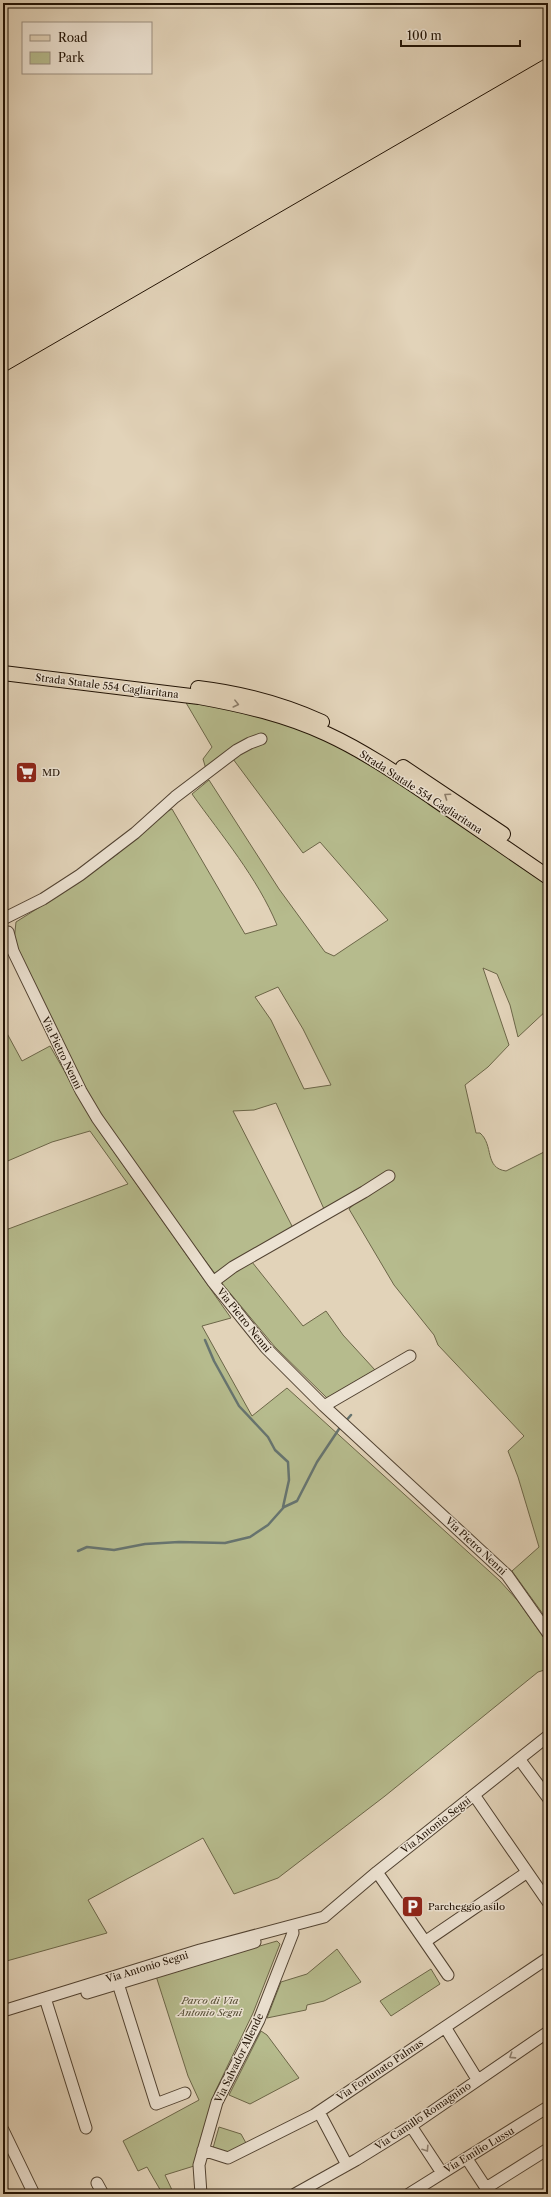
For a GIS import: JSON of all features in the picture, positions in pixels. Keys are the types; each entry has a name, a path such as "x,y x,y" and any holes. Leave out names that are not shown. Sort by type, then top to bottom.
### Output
{"main road":[{"name":"Strada Statale 554 Cagliaritana","path":"3,664 231,692 297,711 360,740 426,781 548,865"},
{"name":"Strada Statale 554 Cagliaritana","path":"3,673 199,697 284,717 327,734 365,754 396,773 548,877"}],"street":[{"path":"5,927 25,908 80,875 135,832 175,796 237,750 250,742 261,739"},
{"name":"Via Pietro Nenni","path":"5,927 13,951 81,1092 97,1118 213,1282 266,1348 324,1406 507,1575 548,1633"},
{"name":"Via Pietro Nenni","path":"3,943 13,951"},
{"path":"213,1282 232,1268 389,1176"},
{"path":"324,1406 410,1356"},
{"name":"Via Antonio Segni","path":"3,2011 47,2001 117,1980 200,1950 324,1917 377,1872 520,1760 548,1736"},
{"path":"520,1760 548,1798"},
{"path":"474,1795 526,1873 548,1902"},
{"path":"377,1872 448,1975"},
{"path":"426,1941 526,1873"},
{"name":"Via Salvador Allende","path":"201,2194 199,2165 218,2102 259,2020 294,1933 292,1926"},
{"name":"Via Fortunato Palmas","path":"203,2150 228,2158 319,2112 548,1958"},
{"name":"Via Antonio Segni","path":"117,1980 156,2104 185,2093"},
{"path":"47,2001 86,2128"},
{"name":"Via Antonio Segni","path":"3,2019 47,2001"},
{"path":"445,2027 477,2079"},
{"name":"Via Camillo Romagnino","path":"295,2194 347,2165 411,2126 477,2079 547,2036"},
{"name":"Via Emilio Lussu","path":"410,2194 548,2107"},
{"path":"319,2112 347,2165"},
{"path":"411,2126 442,2173"},
{"path":"3,2130 34,2194"},
{"path":"467,2159 488,2191 548,2149"},
{"path":"97,2183 103,2194"}],"green space":[{"path":"185,701 194,701 284,722 359,756 548,882 548,1009 518,1037 510,1005 497,974 483,968 509,1045 488,1067 465,1085 476,1133 480,1133 484,1138 492,1161 499,1169 506,1171 548,1150 548,1621 512,1571 539,1547 518,1477 508,1451 524,1436 438,1345 434,1335 394,1285 349,1209 363,1196 369,1196 390,1179 324,1209 276,1103 254,1110 233,1111 293,1228 216,1275 129,1158 91,1099 14,941 16,922 81,881 120,852 161,814 172,809 245,934 277,925 260,890 227,841 192,794 209,780 279,889 325,952 334,956 388,920 320,842 303,853 233,759 246,749 263,742 266,736 255,737 206,769 203,759 212,747","holes":["278,987 303,1029 331,1085 304,1089 271,1020 255,997"]},
{"path":"3,1026 22,1061 50,1046 97,1128 231,1318 202,1326 252,1416 287,1388 500,1581 518,1601 548,1644 548,1669 538,1672 385,1796 278,1878 234,1894 203,1838 88,1900 107,1933 3,1962 3,1231 128,1184 90,1131 52,1142 3,1163"},
{"path":"252,1262 303,1326 326,1311 343,1335 375,1370 327,1398 275,1347 220,1281"},
{"name":"Parco di Via Antonio Segni","path":"277,1941 280,1944 253,2013 215,2092 194,2166 165,2175 172,2190 162,2193 147,2167 138,2171 123,2141 199,2100 188,2076 156,1976"},
{"path":"337,1949 361,1982 324,2001 307,2005 306,2010 267,2018 281,1982 307,1974"},
{"path":"431,1969 440,1984 391,2016 380,2001"},
{"path":"261,2031 267,2035 299,2078 250,2104 229,2095"},
{"path":"219,2127 241,2134 246,2143 227,2153 213,2148"}],"waterway":[{"path":"205,1340 214,1361 239,1406 268,1437 275,1450 288,1462 289,1480 283,1507"},
{"path":"345,1422 351,1415"},
{"path":"78,1551 87,1547 114,1550 145,1544 179,1542 225,1543 250,1537 268,1525 284,1507 297,1501 317,1462 341,1426"}],"tram line":[{"path":"3,373 548,57"}],"place":[{"name":"MD","path":"27,772"},
{"name":"Parcheggio asilo","path":"412,1906"}]}
